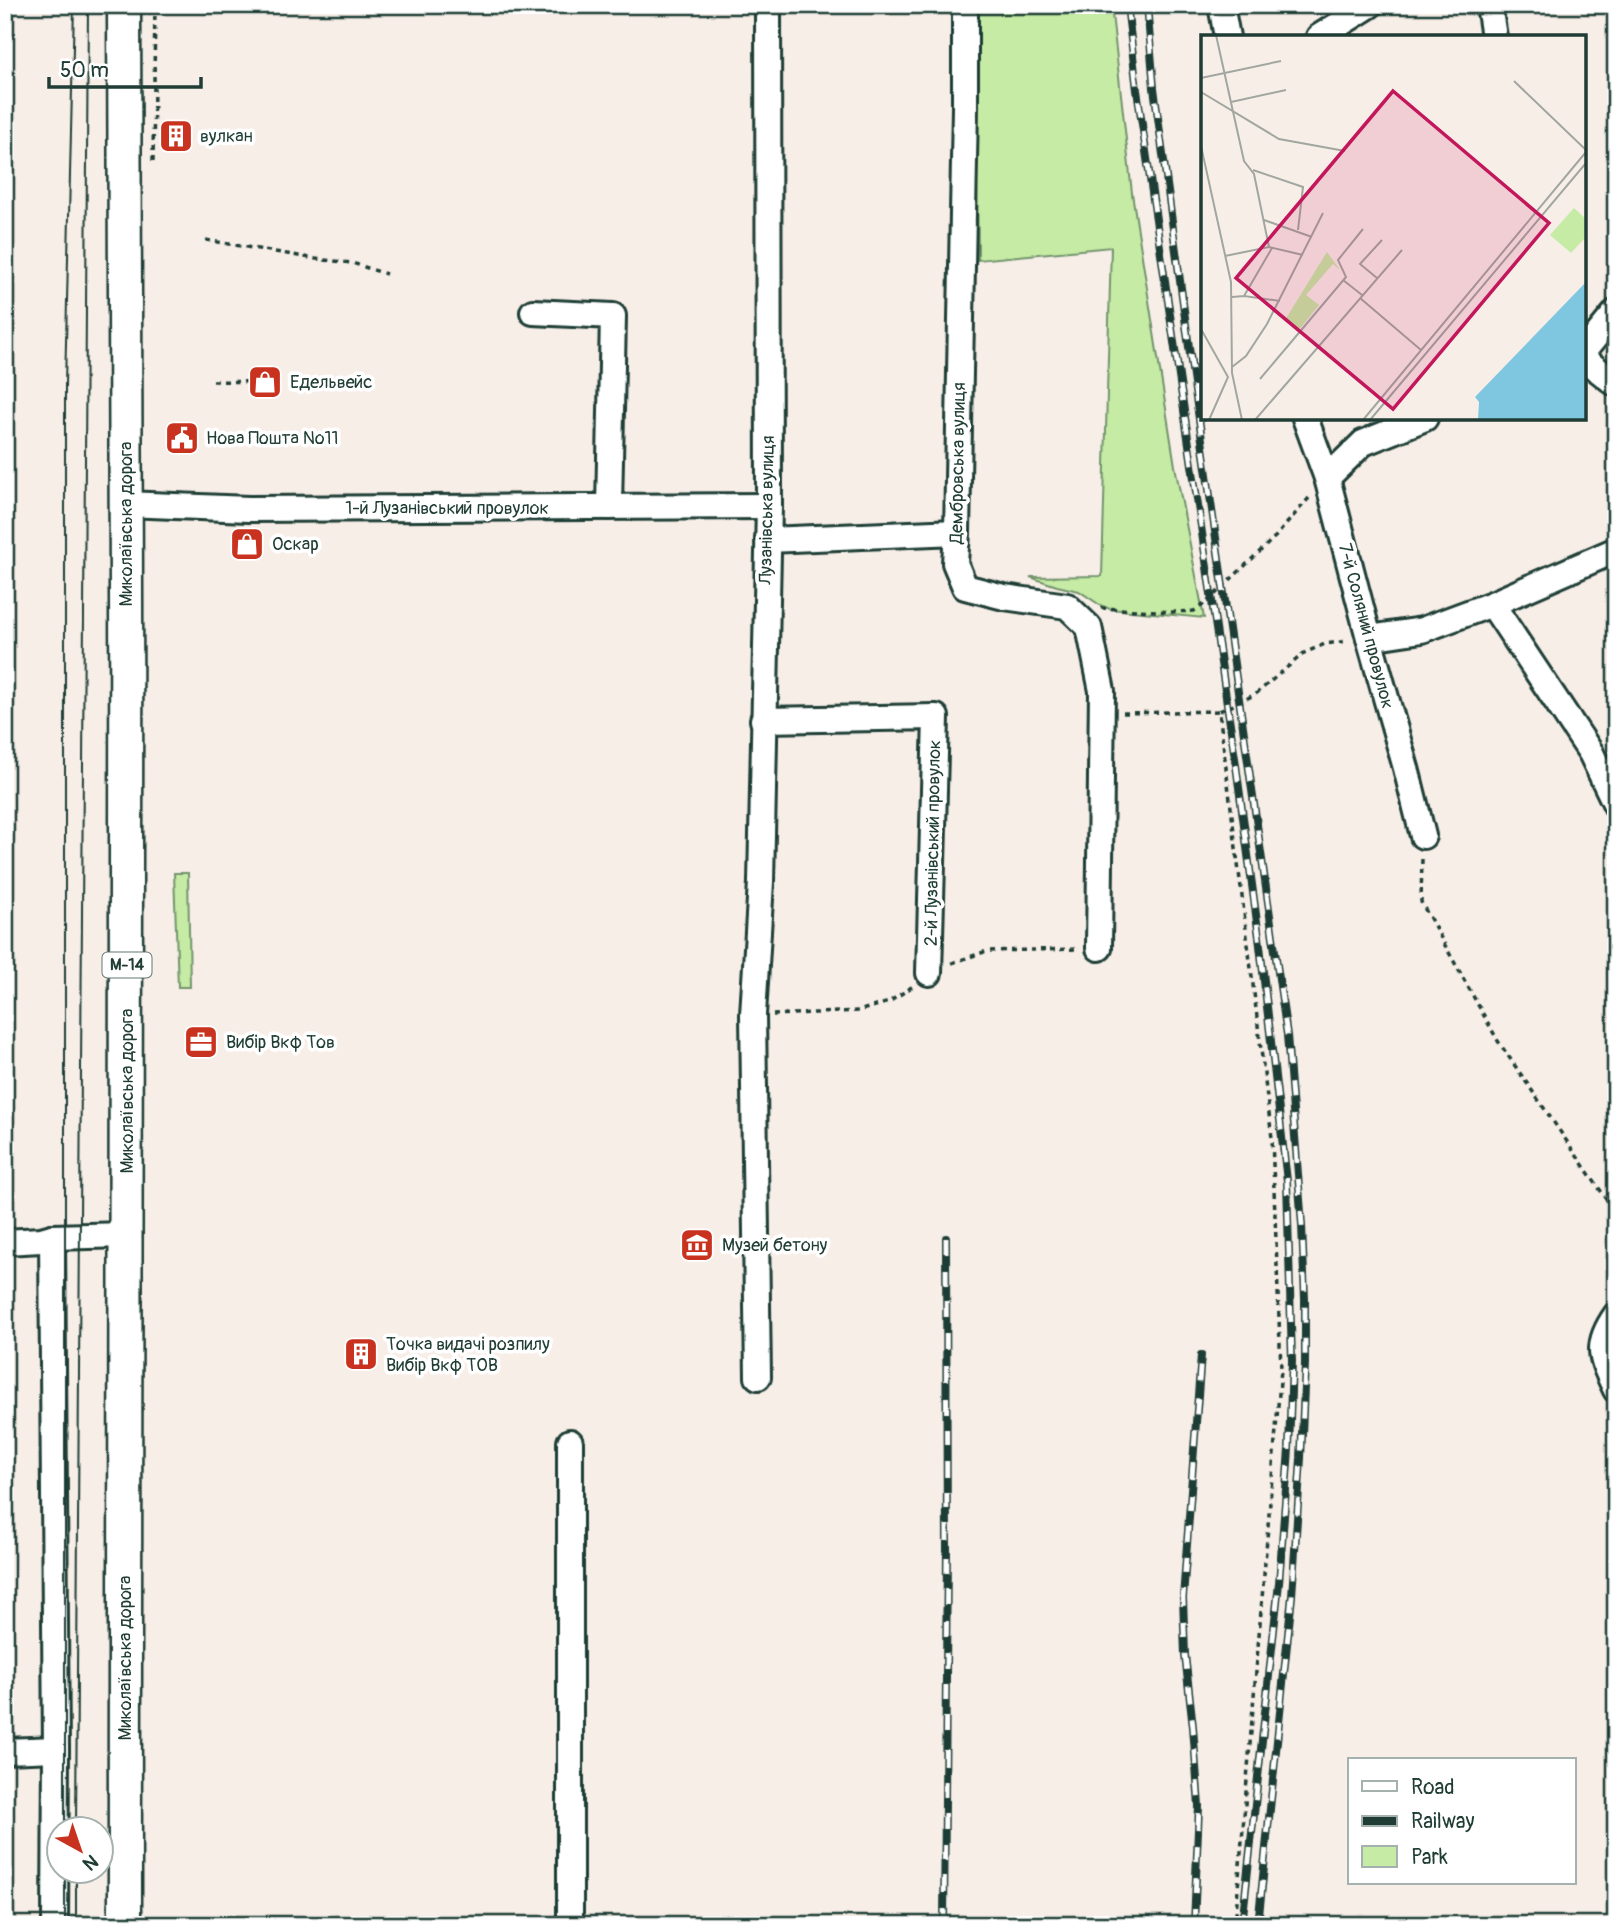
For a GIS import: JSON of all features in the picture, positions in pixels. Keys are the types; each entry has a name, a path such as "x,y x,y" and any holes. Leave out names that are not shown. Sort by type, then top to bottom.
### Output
{"main road":[{"name":"Миколаївська дорога","path":"124,5 125,1925"}],"street":[{"name":"Лузанівська вулиця","path":"758,1377 753,1015 761,882 769,506 768,5"},
{"name":"Дембровська вулиця","path":"965,5 955,563 965,587 1004,597 1067,606"},
{"path":"1221,5 1227,35"},
{"path":"1322,35 1370,5"},
{"path":"1489,5 1494,35"},
{"path":"533,312 613,316 608,507"},
{"path":"1586,349 1616,313"},
{"path":"1586,361 1616,384"},
{"name":"7-й Соляний провулок","path":"1306,420 1327,478 1423,835"},
{"path":"1327,478 1363,443 1420,420"},
{"name":"1-й Лузанівський провулок","path":"125,504 249,509 769,506"},
{"path":"768,540 957,531"},
{"path":"1368,638 1422,630 1492,604 1616,550"},
{"path":"1492,604 1591,752 1616,805"},
{"path":"1067,606 1089,627 1102,691 1099,948"},
{"name":"2-й Лузанівський провулок","path":"763,720 936,717 929,973"},
{"path":"5,1242 52,1237 126,1235"},
{"path":"52,1237 55,1925"},
{"path":"1611,1322 1601,1345 1606,1370 1616,1390"},
{"path":"570,1442 570,1925"},
{"path":"5,1751 56,1749"}],"path":[{"path":"205,240 352,263 386,274"},
{"path":"214,381 258,382"},
{"path":"1067,606 1194,611 1206,603 1276,536 1327,478"},
{"path":"1103,714 1219,710 1257,693 1304,653 1325,644 1368,638"},
{"path":"1219,710 1272,1138 1281,1369 1235,1925"},
{"path":"1423,835 1421,902 1498,1041 1616,1213"}],"green space":[{"path":"975,5 1111,5 1132,193 1175,466 1204,618 1110,609 1079,591 1030,577 1102,576 1111,247 978,260"},
{"path":"174,873 188,873 190,987 178,987"}],"tram line":[{"path":"65,1814 65,385 74,5"},
{"path":"76,1814 88,5"},
{"path":"65,1884 65,1925"},
{"path":"76,1884 76,1925"}],"railway":[{"path":"1127,5 1137,90 1236,765 1287,1181 1292,1361 1289,1449 1279,1583 1242,1925"},
{"path":"1147,5 1154,88 1193,377 1287,1035 1302,1225 1305,1363 1301,1458 1292,1596 1258,1925"},
{"path":"944,1925 946,1238"},
{"path":"1194,1925 1199,1806 1185,1655 1183,1598 1201,1355"}],"place":[{"name":"вулкан","path":"176,136"},
{"name":"Едельвейс","path":"265,382"},
{"name":"Нова Пошта №11","path":"182,438"},
{"name":"Оскар","path":"247,544"},
{"name":"Вибір Вкф Тов","path":"201,1042"},
{"name":"Музей бетону","path":"697,1245"},
{"name":"Точка видачі розпилу Вибір Вкф ТОВ","path":"361,1354"}]}
